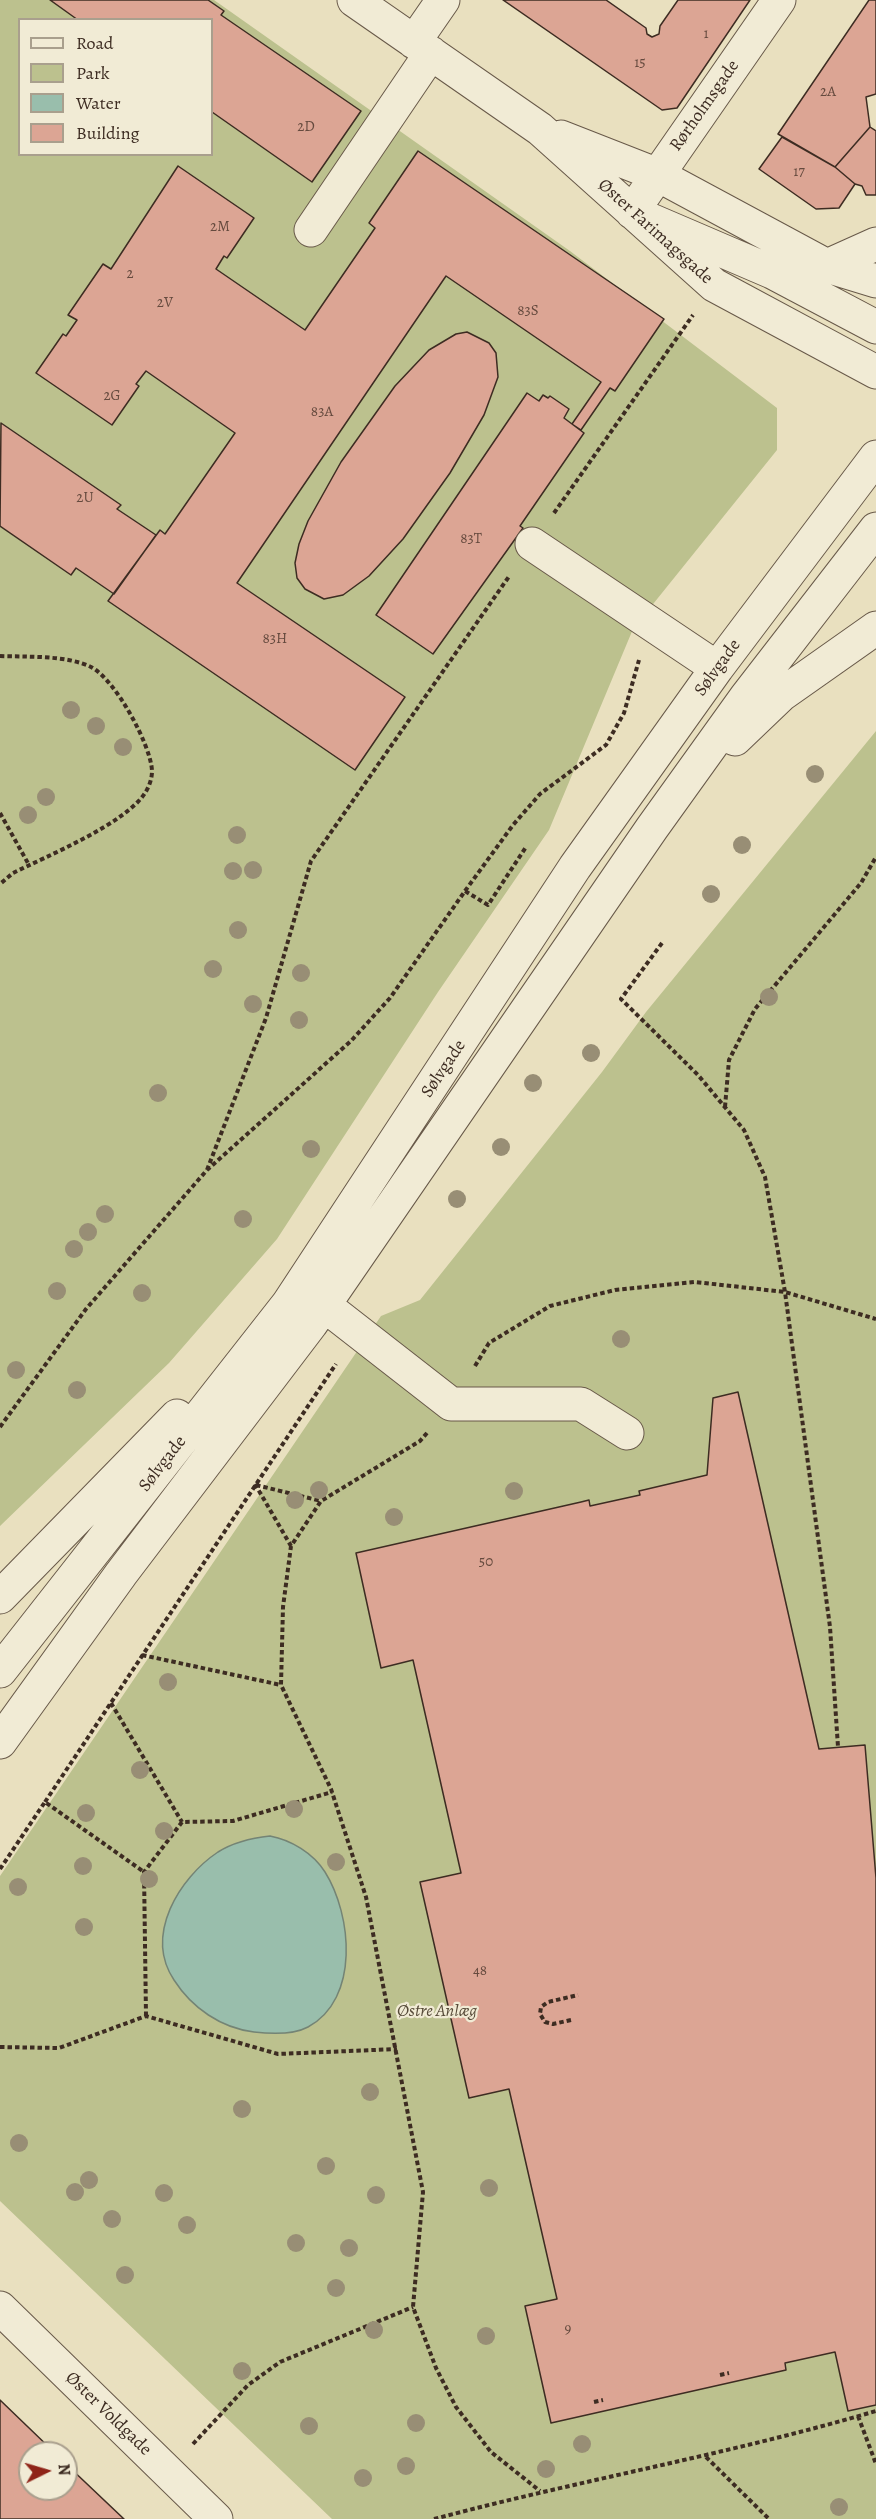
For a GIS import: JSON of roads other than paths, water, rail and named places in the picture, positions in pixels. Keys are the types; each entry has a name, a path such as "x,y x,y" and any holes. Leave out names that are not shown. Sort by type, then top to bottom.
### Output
{"street":[{"name":"Øster Farimagsgade","path":"354,0 540,129 714,285 876,372"},
{"path":"311,230 423,48 443,0"},
{"name":"Rørholmsgade","path":"632,212 778,0"},
{"name":"Øster Farimagsgade","path":"540,129 657,176 827,266 876,281"},
{"path":"632,212 772,272 876,327"},
{"path":"827,266 876,244"},
{"name":"Sølvgade","path":"0,1671 288,1304 575,867 717,668 876,457"},
{"name":"Sølvgade","path":"0,1742 121,1574 324,1305 651,828 746,697 876,529"},
{"path":"532,544 717,668"},
{"name":"Sølvgade","path":"651,828 747,726 781,694 876,628"},
{"path":"0,1597 288,1304"},
{"path":"324,1305 451,1404 581,1404 627,1433"},
{"name":"Øster Voldgade","path":"0,2308 216,2519"}],"water":[{"path":"270,1836 301,1848 320,1865 334,1890 341,1910 345,1933 346,1955 343,1977 336,1997 325,2014 308,2027 282,2033 242,2030 208,2015 189,1999 174,1980 166,1963 163,1945 164,1927 170,1909 190,1877 218,1852 249,1839"}],"park label":[{"name":"Østre Anlæg","path":"437,2012"}]}
